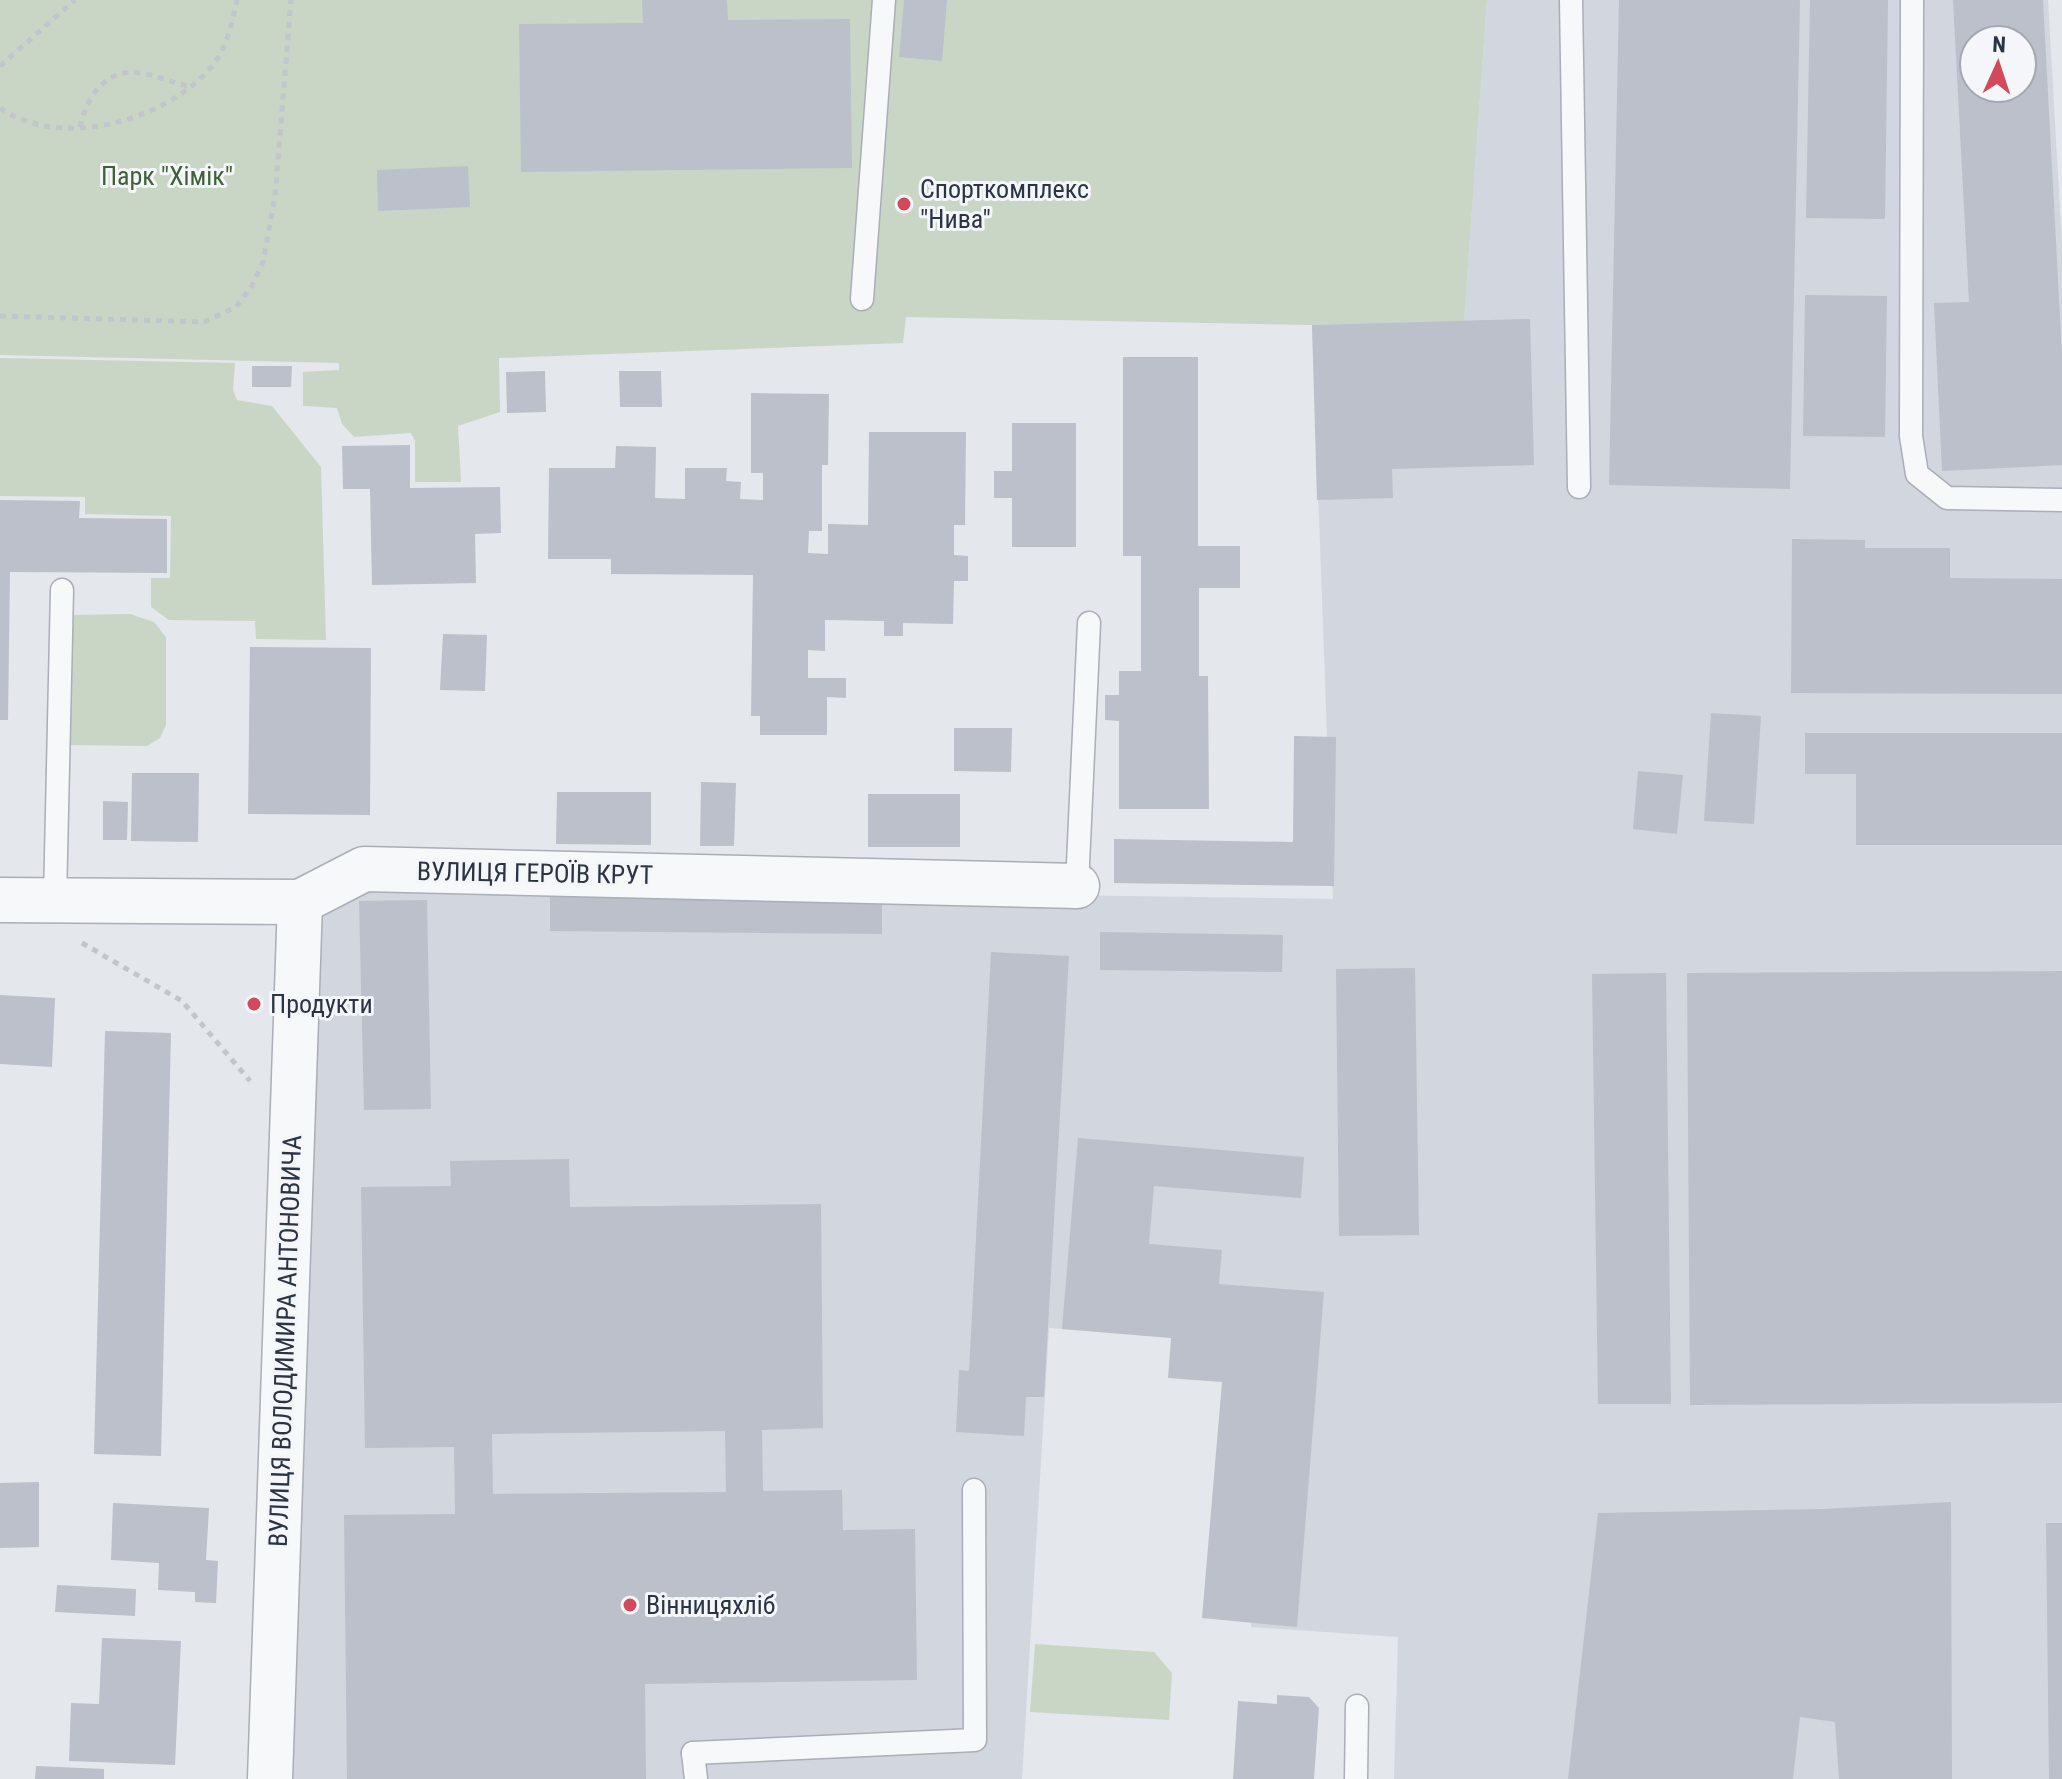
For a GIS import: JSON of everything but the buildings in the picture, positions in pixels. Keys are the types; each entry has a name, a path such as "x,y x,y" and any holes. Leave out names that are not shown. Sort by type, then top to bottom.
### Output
{"street":[{"name":"ВУЛИЦЯ ГЕРОЇВ КРУТ","path":"0,900 300,902 364,869 1077,886"},
{"name":"ВУЛИЦЯ ВОЛОДИМИРА АНТОНОВИЧА","path":"270,1779 300,902"}],"lane":[{"path":"862,299 884,0"},
{"path":"1571,0 1579,487"},
{"path":"1912,0 1911,436 1917,474 1947,498 2062,500"},
{"path":"55,900 62,590"},
{"path":"1077,886 1089,623"},
{"path":"694,1779 693,1753 975,1740 974,1490"},
{"path":"1356,1779 1357,1706"}],"path":[{"path":"0,66 75,0"},
{"path":"0,108 34,123 80,127 99,127 137,118 173,101 216,62 232,26 237,0"},
{"path":"0,316 204,322 236,307 252,286 263,262 275,197 291,0"},
{"path":"80,127 91,96 107,80 123,72 142,73 190,87"},
{"path":"82,943 182,1001 250,1080 251,1093"}],"shaded area":[{"path":"1487,0 2048,0 2062,244 2062,1779 1394,1779 1398,1637 1251,1627 1266,1345 1049,1328 1022,1779 277,1779 320,907 362,885 1333,899 1312,325 1464,320"}],"green space":[{"name":"Спорткомплекс \"Нива\"","path":"0,0 1487,0 1464,321 1312,325 906,317 903,343 499,358 500,412 458,426 461,482 415,482 415,441 411,433 354,437 342,424 337,408 303,406 303,372 339,370 339,363 0,355"},
{"path":"0,358 235,363 233,390 237,400 272,406 321,467 326,640 256,639 255,621 169,620 151,607 151,578 170,578 171,516 85,514 85,497 0,496"},
{"path":"130,614 154,622 166,637 166,725 160,738 147,746 70,745 63,735 72,615"},
{"path":"1035,1644 1154,1652 1172,1673 1169,1720 1030,1712"}],"place":[{"name":"Спорткомплекс \"Нива\"","path":"904,204"},
{"name":"Продукти","path":"254,1004"},
{"name":"Вінницяхліб","path":"630,1605"}],"park label":[{"name":"Парк \"Хімік\"","path":"167,176"}]}
